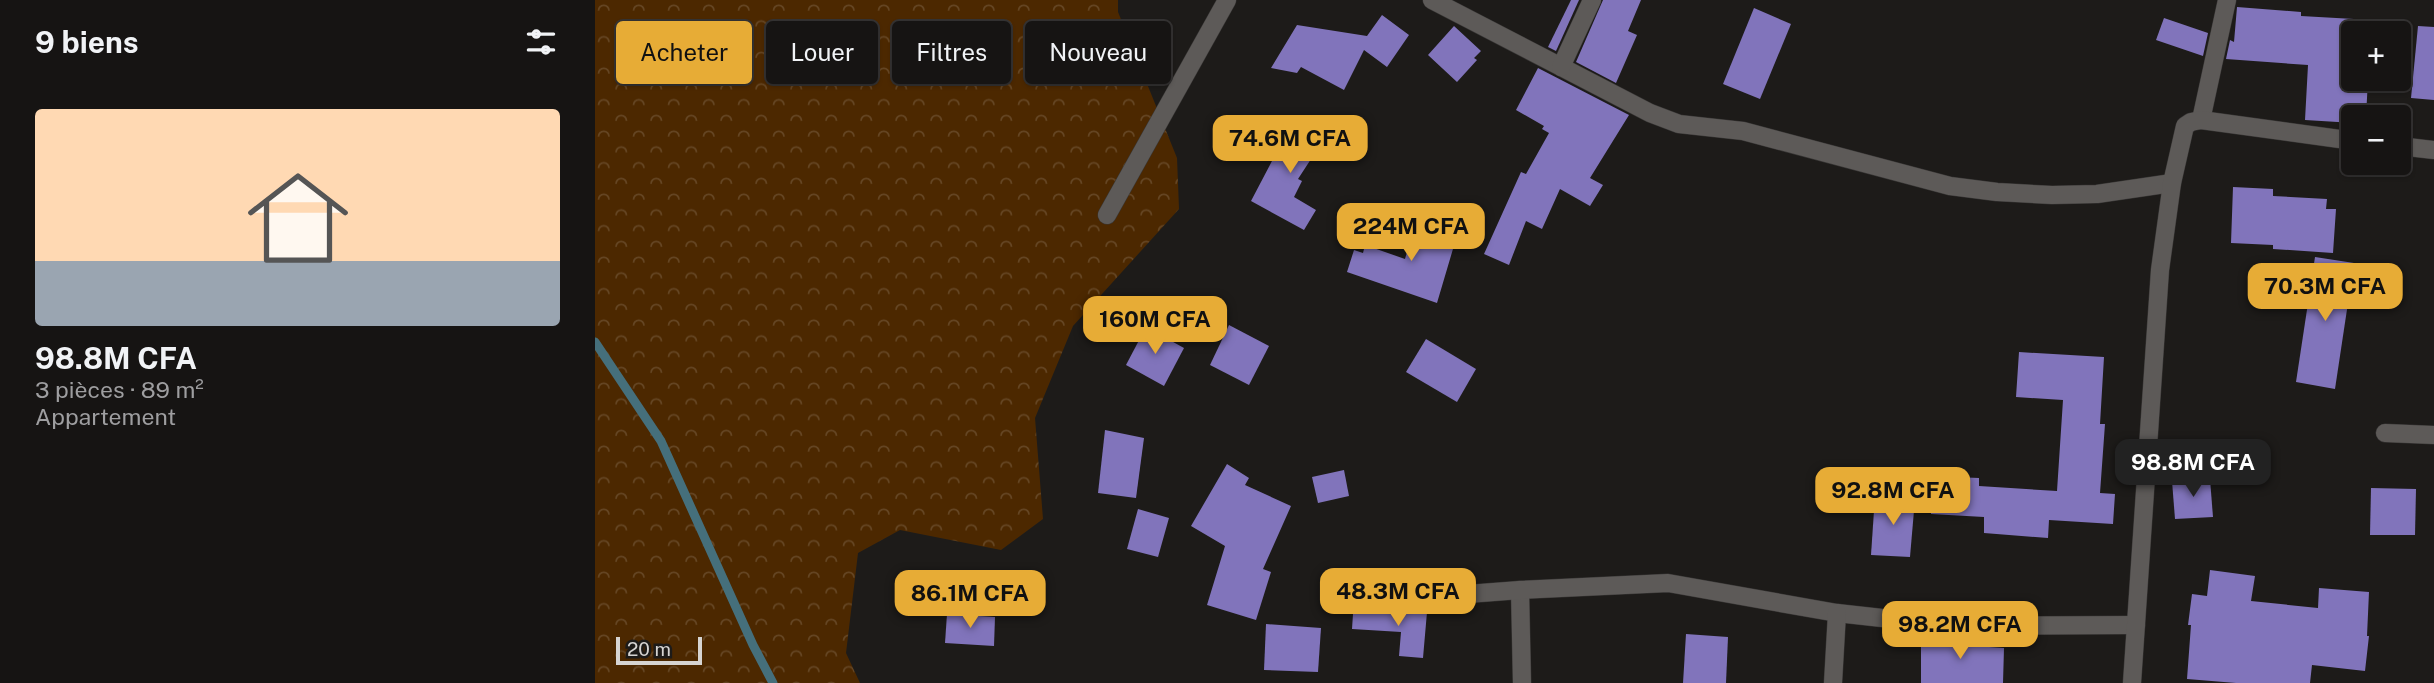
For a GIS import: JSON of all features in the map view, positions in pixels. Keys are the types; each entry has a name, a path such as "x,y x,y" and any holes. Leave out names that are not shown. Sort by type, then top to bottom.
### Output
{"street":[{"path":"1107,215 1227,0"},
{"path":"1432,0 1650,113 1679,124 1743,131 1950,186 1997,192 2097,194 2172,183"},
{"path":"1561,67 1592,0"},
{"path":"2201,120 2227,0"},
{"path":"2131,683 2160,270 2172,183 2185,126 2201,120 2341,139"},
{"path":"2411,147 2434,150"},
{"path":"2385,433 2434,435"},
{"path":"1336,604 1520,590 1668,583 1837,613 1954,626 2136,625"},
{"path":"1520,590 1522,683"},
{"path":"1833,683 1837,613"}],"green space":[{"path":"595,0 1118,0 1122,21 1025,21 1025,84 1147,84 1177,158 1179,209 1073,326 1035,418 1043,519 1001,550 900,530 858,553 846,653 860,683 595,683"}],"building":[{"path":"1571,0 1579,0 1556,51 1548,47"},
{"path":"1603,0 1641,0 1628,31 1637,35 1616,83 1576,62"},
{"path":"2237,7 2301,12 2301,16 2354,19 2341,21 2341,91 2367,91 2367,105 2341,105 2341,122 2305,120 2308,65 2226,59 2230,40 2234,42"},
{"path":"1754,8 1791,24 1760,99 1723,84"},
{"path":"1382,15 1409,35 1387,67 1364,50 1344,90 1301,67 1297,73 1271,68 1297,25 1367,36"},
{"path":"2164,18 2208,33 2203,56 2156,40"},
{"path":"1454,26 1481,51 1474,58 1477,60 1457,82 1428,55"},
{"path":"2418,26 2434,27 2434,100 2411,98"},
{"path":"1538,68 1629,115 1590,178 1603,185 1590,206 1560,189 1542,229 1526,221 1509,265 1484,254 1521,172 1526,174 1549,133 1542,129 1544,126 1516,110"},
{"path":"1298,117 1326,136 1298,179 1302,181 1294,197 1316,210 1304,230 1251,201"},
{"path":"2233,187 2273,189 2273,196 2327,199 2326,209 2336,209 2333,253 2273,249 2273,245 2231,243"},
{"path":"1416,220 1458,232 1437,303 1347,272 1354,250 1363,253 1365,245 1405,259"},
{"path":"2315,257 2354,263 2335,389 2296,382"},
{"path":"1229,325 1269,346 1249,385 1210,365"},
{"path":"1146,327 1184,348 1164,386 1126,365"},
{"path":"1426,339 1476,369 1457,402 1406,372"},
{"path":"2019,352 2104,357 2100,424 2105,424 2100,493 2115,494 2113,524 2049,520 2048,538 1984,533 1984,517 1931,514 1932,476 1979,478 1979,486 2057,491 2063,400 2016,397"},
{"path":"1105,430 1144,438 1136,498 1098,493"},
{"path":"1227,464 1249,478 1245,485 1291,506 1263,569 1271,572 1256,620 1207,605 1225,546 1191,526"},
{"path":"1344,470 1349,496 1318,503 1312,477"},
{"path":"2210,479 2213,517 2175,519 2172,481"},
{"path":"2371,488 2416,489 2415,535 2370,535"},
{"path":"1875,496 1915,499 1910,557 1871,555"},
{"path":"1138,509 1169,518 1158,557 1127,549"},
{"path":"2210,570 2255,576 2251,601 2318,608 2319,588 2369,592 2369,636 2365,671 2312,665 2310,683 2236,683 2187,679 2191,625 2188,625 2192,594 2207,596"},
{"path":"911,574 944,574 944,609 911,608"},
{"path":"1405,610 1427,612 1423,658 1399,656 1401,632 1352,629 1353,614"},
{"path":"947,614 995,617 994,646 945,643"},
{"path":"1266,624 1321,628 1318,672 1264,670"},
{"path":"1686,634 1728,637 1726,683 1683,683"},
{"path":"1921,636 1974,637 1974,646 2004,648 2003,683 1921,683"}],"waterway":[{"path":"595,342 661,441 753,645 773,683"}]}
